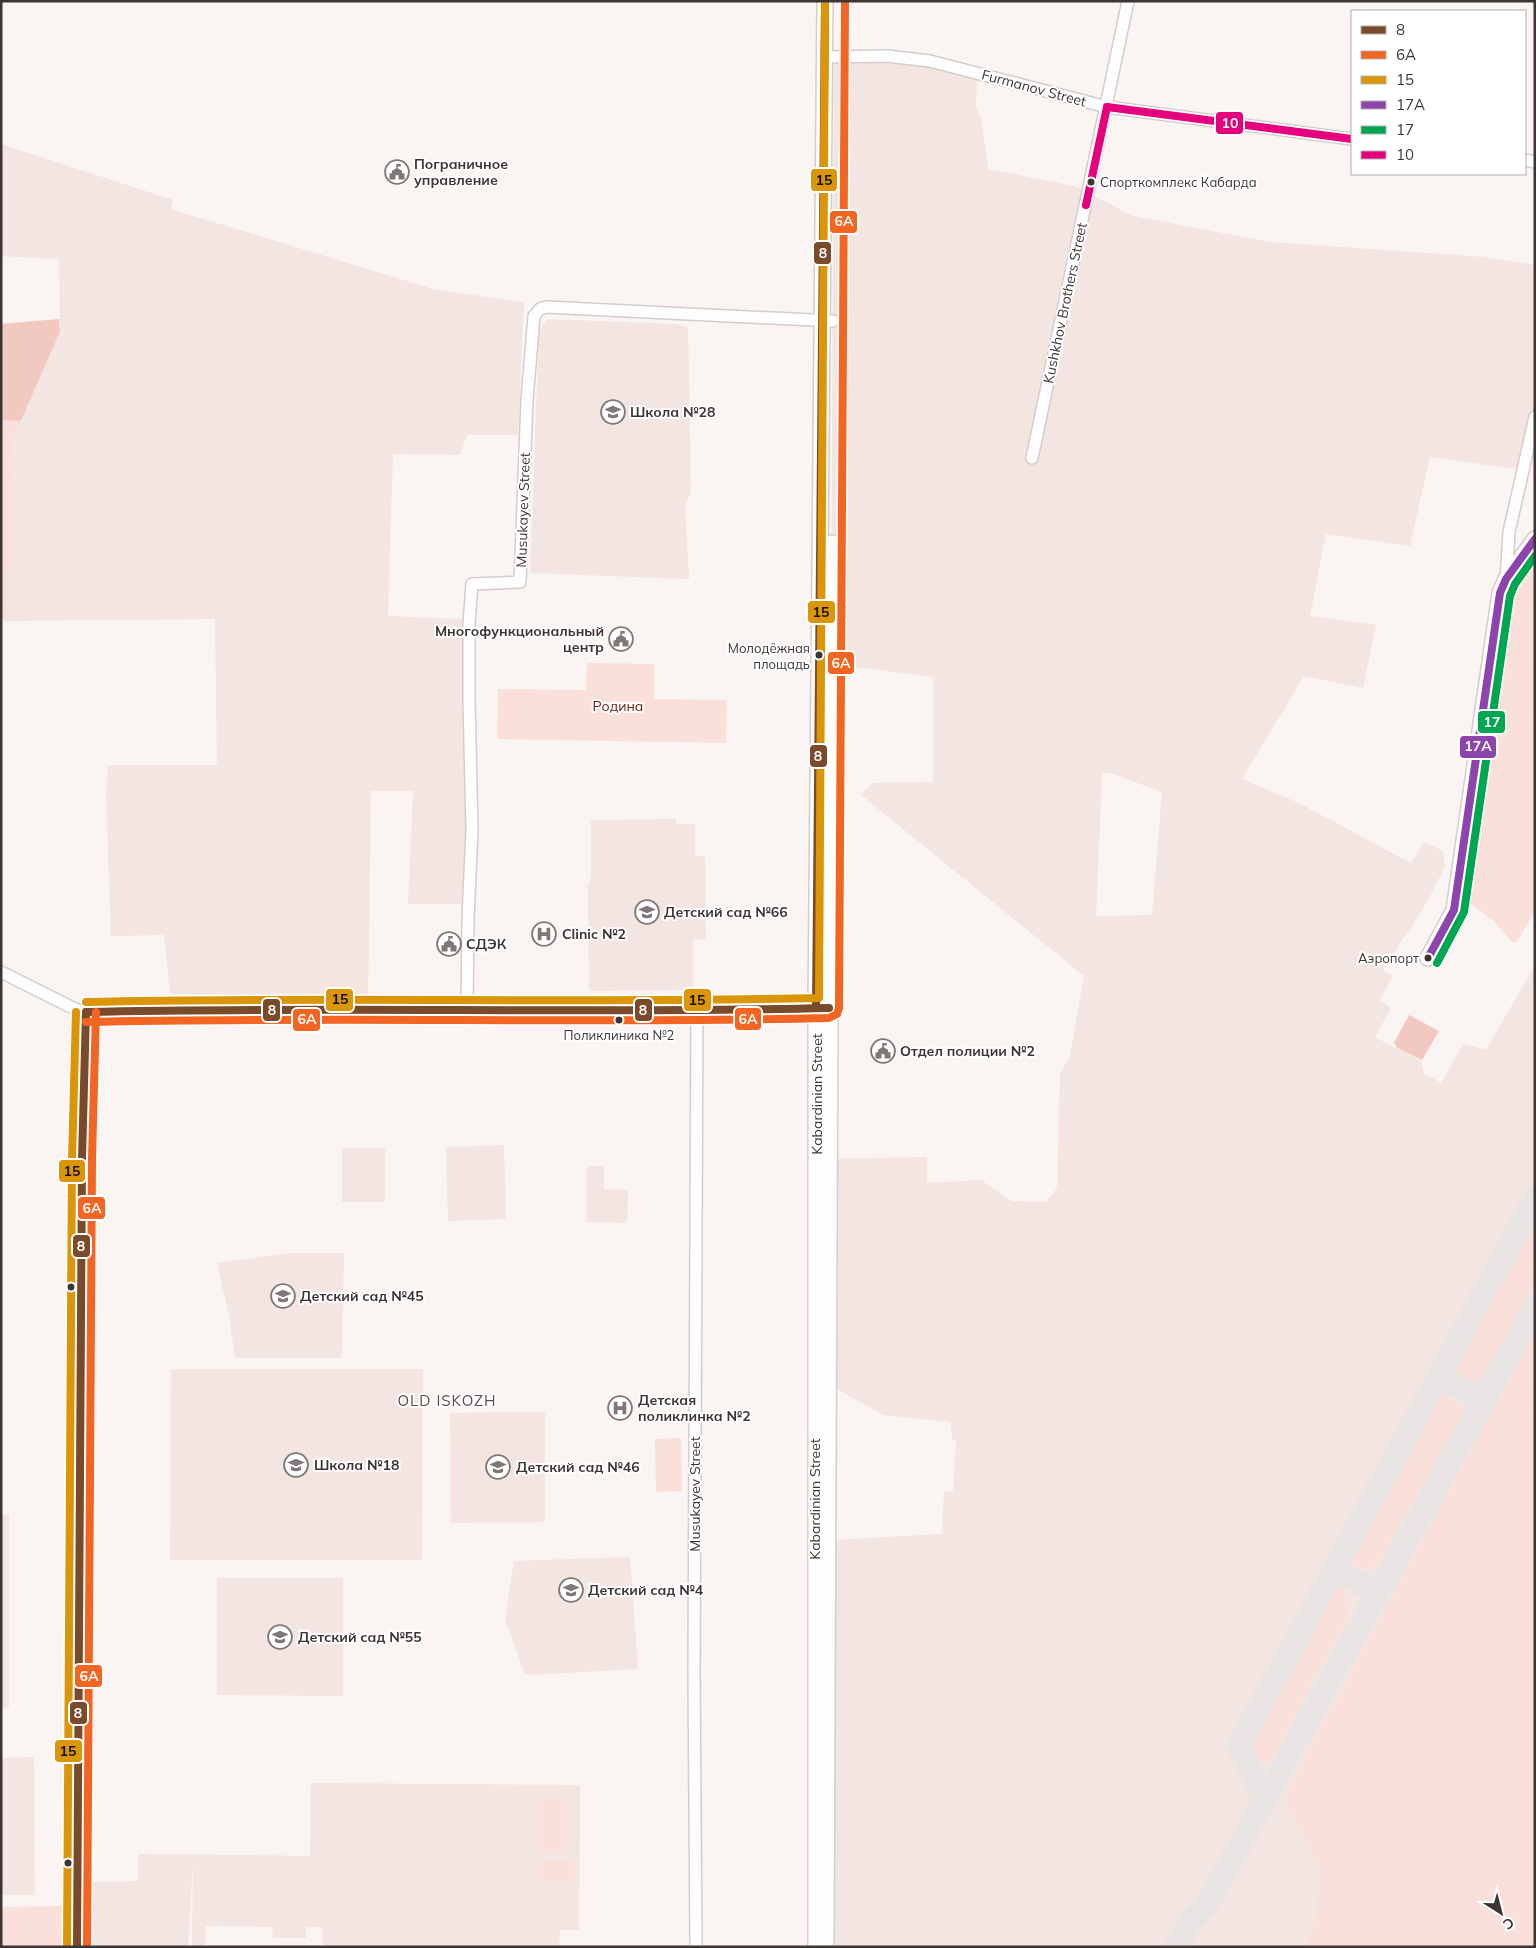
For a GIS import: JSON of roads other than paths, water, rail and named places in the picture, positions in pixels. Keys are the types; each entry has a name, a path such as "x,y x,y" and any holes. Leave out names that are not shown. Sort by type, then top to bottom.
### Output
{"main road":[{"name":"Kabardinian Street","path":"824,1 830,57"},
{"name":"Kabardinian Street","path":"816,1947 830,57 834,1"},
{"path":"1428,958 1454,910 1496,612 1506,579 1535,539"},
{"name":"Kabardinian Street","path":"823,1008 826,1947"}],"street":[{"name":"Kushkhov Brothers Street","path":"1032,458 1128,1"},
{"name":"Furmanov Street","path":"830,57 888,56 930,61 1107,107 1351,139"},
{"name":"Musukayev Street","path":"468,1009 468,908 472,830 469,624 472,584 520,582 528,383 534,316 540,309 546,307 828,321"},
{"path":"1506,579 1510,532 1535,417"},
{"path":"1,972 75,1009 86,1012 207,1009 696,1011 823,1008"},
{"name":"Musukayev Street","path":"696,1011 694,1672 696,1947"},
{"path":"77,1947 82,1159 86,1012"}],"place":[{"name":"Пограничное управление","path":"397,172"},
{"name":"Спорткомплекс Кабарда","path":"1091,182"},
{"name":"Школа №28","path":"613,412"},
{"name":"Многофункциональный центр","path":"621,639"},
{"name":"Молодёжная площадь","path":"819,655"},
{"name":"Детский сад №66","path":"647,912"},
{"name":"Clinic №2","path":"544,934"},
{"name":"СДЭК","path":"449,944"},
{"name":"Аэропорт","path":"1428,958"},
{"name":"Поликлиника №2","path":"619,1020"},
{"name":"Отдел полиции №2","path":"883,1051"},
{"name":"Детский сад №45","path":"283,1296"},
{"name":"Детская поликлинка №2","path":"620,1408"},
{"name":"Школа №18","path":"296,1465"},
{"name":"Детский сад №46","path":"498,1467"},
{"name":"Детский сад №4","path":"571,1590"},
{"name":"Детский сад №55","path":"280,1637"}],"district":[{"name":"OLD ISKOZH","path":"447,1400"}],"park label":[{"name":"Родина","path":"618,706"}]}
